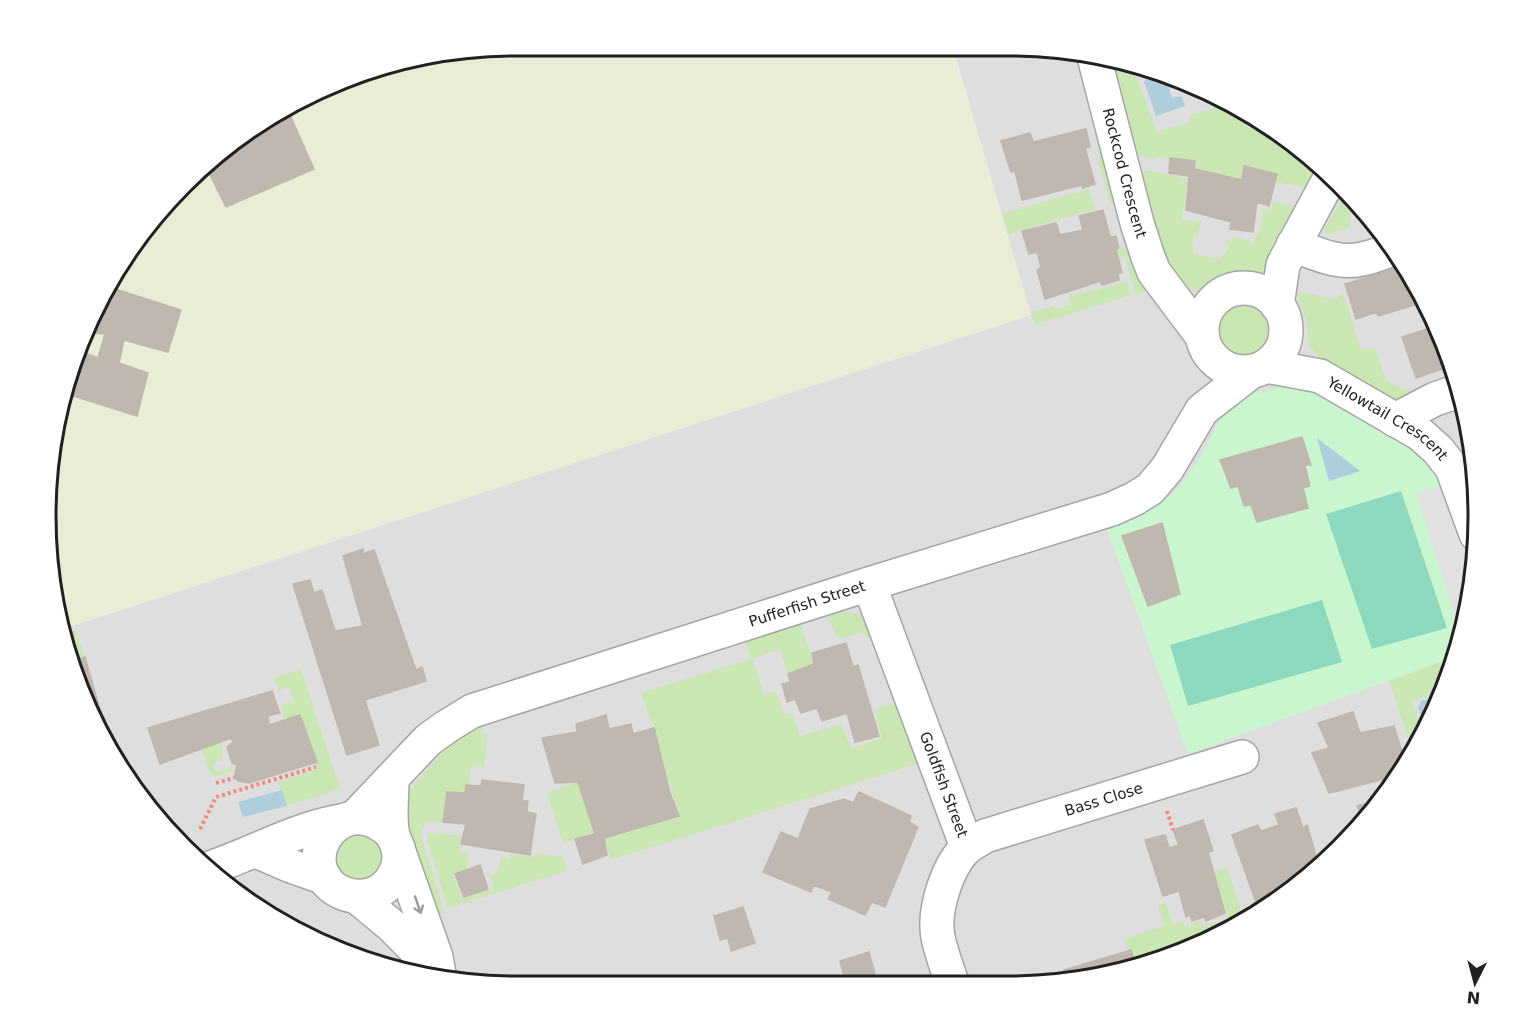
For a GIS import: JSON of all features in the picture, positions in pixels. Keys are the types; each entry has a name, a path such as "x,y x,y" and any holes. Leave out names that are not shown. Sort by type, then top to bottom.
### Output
{"street":[{"name":"Rockcod Crescent","path":"1096,64 1137,223 1154,272 1204,343"},
{"name":"Pufferfish Street","path":"325,878 320,866 321,846 331,829 348,819 392,780 428,740 472,711 1112,509 1150,489 1167,469 1202,410 1277,356 1284,343 1282,317 1288,255 1327,184"},
{"path":"1288,255 1341,261 1361,260 1384,252"},
{"name":"Pufferfish Street","path":"1202,410 1204,343 1202,323 1207,310 1224,293 1245,288 1288,255"},
{"path":"1166,288 1215,300"},
{"path":"1245,288 1263,293 1282,317"},
{"name":"Yellowtail Crescent","path":"1282,317 1320,376"},
{"path":"1204,343 1215,361 1226,368 1238,372 1258,369"},
{"name":"Yellowtail Crescent","path":"1258,369 1320,376 1426,439 1452,468 1468,509"},
{"path":"1395,420 1435,399 1451,394"},
{"name":"Goldfish Street","path":"869,584 967,847 948,874 937,920 938,936 950,976"},
{"name":"Bass Close","path":"967,847 985,836 1242,757"},
{"path":"256,851 325,878 333,887 345,894 357,897 372,895 384,888 394,877 399,864 395,842 392,780"},
{"path":"217,865 298,832 348,819 369,818 382,824 395,842 436,957 438,969"},
{"path":"357,897 392,926 432,968"}],"path":[{"path":"200,829 216,797 316,767"},
{"path":"216,783 234,778"}],"shaded area":[{"path":"955,56 1038,56 1068,59 1127,71 1211,103 1263,133 1288,151 1333,190 1372,235 1390,260 1420,312 1452,396 1464,455 1467,485 1467,546 1464,576 1452,635 1420,719 1390,771 1372,796 1333,841 1288,880 1263,898 1238,914 1184,940 1127,960 1068,972 1038,975 516,976 455,972 426,967 368,951 312,928 285,914 235,880 190,841 151,796 117,746 91,692 69,627 1031,315"},
{"path":"1446,484 1466,552 1456,619 1416,493"}],"green space":[{"path":"485,56 954,56 1031,315 69,627 59,576 56,546 56,485 59,455 71,396 80,368 103,312 117,286 133,260 170,212 190,190 235,151 285,117 368,80 426,64"},
{"path":"1113,68 1135,74 1157,132 1190,122 1188,116 1219,107 1263,133 1320,178 1310,188 1275,182 1277,174 1244,166 1242,180 1194,169 1196,162 1155,157 1154,159 1135,154"},
{"path":"1108,145 1118,202 1111,205 1098,161 1100,149"},
{"path":"1140,170 1188,179 1182,219 1195,222 1201,220 1198,236 1192,241 1194,254 1221,259 1229,246 1225,240 1232,241 1233,237 1254,242 1259,233 1264,209 1271,210 1272,202 1297,207 1266,276 1208,292 1193,289 1180,280 1173,272 1163,252"},
{"path":"1089,189 1095,209 1008,234 1002,214"},
{"path":"1342,200 1349,208 1351,227 1329,234 1324,230"},
{"path":"1135,245 1153,289 1135,294 1125,257 1119,259 1116,249"},
{"path":"1127,282 1131,295 1034,325 1031,312 1054,306 1055,309 1071,305 1068,296"},
{"path":"1305,293 1336,299 1343,293 1361,349 1375,348 1386,380 1417,395 1399,403 1322,360 1308,345 1307,321 1297,294"},
{"path":"1242,303 1253,305 1266,316 1271,332 1269,343 1258,356 1242,361 1231,359 1218,348 1213,332 1215,321 1226,308"},
{"path":"1285,384 1325,393 1439,464 1468,529 1459,605 1444,661 1188,754 1107,529 1173,494 1199,460 1231,397 1248,391 1263,393"},
{"path":"1401,491 1447,628 1372,649 1326,514"},
{"path":"1322,600 1342,662 1188,706 1170,645"},
{"path":"848,612 867,617 926,761 611,860 604,838 679,816 654,728 641,693 751,659 745,642 801,625 814,664 788,674 780,649 752,659 764,695 776,691 784,715 792,713 800,736 842,724 851,749 882,738 875,710 895,703 876,644 862,633 838,639 827,614"},
{"path":"75,630 85,657 79,659 70,631"},
{"path":"1439,662 1441,668 1430,696 1412,701 1419,722 1409,741 1388,677"},
{"path":"301,669 340,789 287,806 278,782 318,769 300,715 285,720 281,705 294,701 289,687 278,690 274,678"},
{"path":"482,726 483,734 488,734 484,767 471,766 469,785 466,785 465,793 447,792 443,822 431,821 424,825 421,835 444,912 433,916 403,819 402,806 408,792 440,755 459,738"},
{"path":"222,741 222,760 214,762 213,768 217,772 231,767 234,771 214,777 210,773 202,749"},
{"path":"578,782 595,834 563,843 547,793"},
{"path":"428,833 463,836 460,851 469,853 467,870 453,874 462,899 494,889 490,876 497,871 501,857 509,858 510,854 536,857 537,853 563,857 567,871 448,908 427,841"},
{"path":"342,834 378,834 386,868 364,884 339,876 332,849"},
{"path":"1227,867 1241,912 1184,940 1131,959 1124,939 1164,926 1158,905 1166,903 1173,925 1183,922 1185,927 1200,921 1203,927 1228,918 1214,872"}],"water":[{"path":"1151,79 1168,85 1172,98 1181,96 1185,106 1156,116 1144,81"},
{"path":"1317,438 1360,471 1329,481"},
{"path":"1429,699 1422,715 1418,707 1421,701"},
{"path":"282,790 287,806 243,817 238,802"}],"building":[{"path":"290,114 314,169 226,207 209,173 235,151"},
{"path":"1086,129 1090,147 1085,148 1095,184 1083,188 1082,185 1022,200 1015,171 1011,172 1001,141 1030,133 1033,142"},
{"path":"1170,158 1195,161 1194,169 1242,180 1244,166 1277,174 1269,206 1257,202 1253,232 1230,229 1231,222 1186,210 1189,176 1169,173"},
{"path":"1103,210 1110,237 1116,236 1119,248 1116,249 1122,273 1118,273 1119,280 1102,285 1101,281 1045,299 1037,270 1041,267 1037,252 1029,254 1022,231 1056,223 1060,235 1083,230 1079,216"},
{"path":"1395,269 1416,304 1378,316 1377,312 1356,319 1345,284"},
{"path":"115,289 181,310 168,352 124,340 119,363 148,373 137,416 71,395 86,353 98,358 105,334 94,333"},
{"path":"1428,329 1443,369 1416,378 1402,337"},
{"path":"1302,437 1311,465 1305,465 1310,486 1303,488 1308,508 1257,522 1251,505 1244,506 1238,486 1231,488 1220,460"},
{"path":"1162,523 1180,594 1148,606 1122,536"},
{"path":"363,549 363,554 374,550 416,670 422,667 426,681 365,700 379,745 347,755 293,584 310,580 314,593 322,590 335,631 363,626 343,556"},
{"path":"846,643 853,667 858,665 879,736 855,742 847,713 822,721 817,708 801,713 795,699 787,702 782,684 790,682 788,674 814,664 812,653"},
{"path":"85,657 102,717 91,692 79,659"},
{"path":"272,691 280,713 268,716 269,725 300,715 317,762 249,783 239,781 234,778 237,765 232,763 227,747 233,742 231,738 160,764 148,728"},
{"path":"1353,712 1360,733 1394,726 1402,752 1384,779 1329,793 1312,753 1329,748 1318,723"},
{"path":"606,715 609,729 631,724 633,734 654,728 670,793 679,816 604,838 607,855 583,864 575,839 595,834 578,782 555,783 542,738 577,732 576,724"},
{"path":"482,780 524,785 522,801 528,801 527,812 536,814 530,855 461,844 466,824 443,822 447,792 465,793 466,785 481,786"},
{"path":"859,792 911,816 909,822 918,827 885,907 872,902 865,915 828,899 832,892 813,885 811,892 763,872 781,832 798,839 810,809 844,799 853,803"},
{"path":"1366,804 1360,811 1357,806"},
{"path":"1296,808 1303,828 1307,825 1316,856 1256,902 1232,835 1258,825 1261,831 1279,825 1275,814"},
{"path":"1203,820 1213,851 1208,852 1225,913 1206,921 1204,917 1192,921 1190,915 1186,917 1179,891 1163,896 1145,840 1165,835 1169,848 1179,845 1173,830"},
{"path":"480,865 488,889 464,897 455,874"},
{"path":"743,907 755,943 731,951 728,938 720,940 714,916"},
{"path":"1131,950 1133,958 1097,967 1065,972 1064,970"},
{"path":"869,952 875,976 844,976 840,961"}]}
